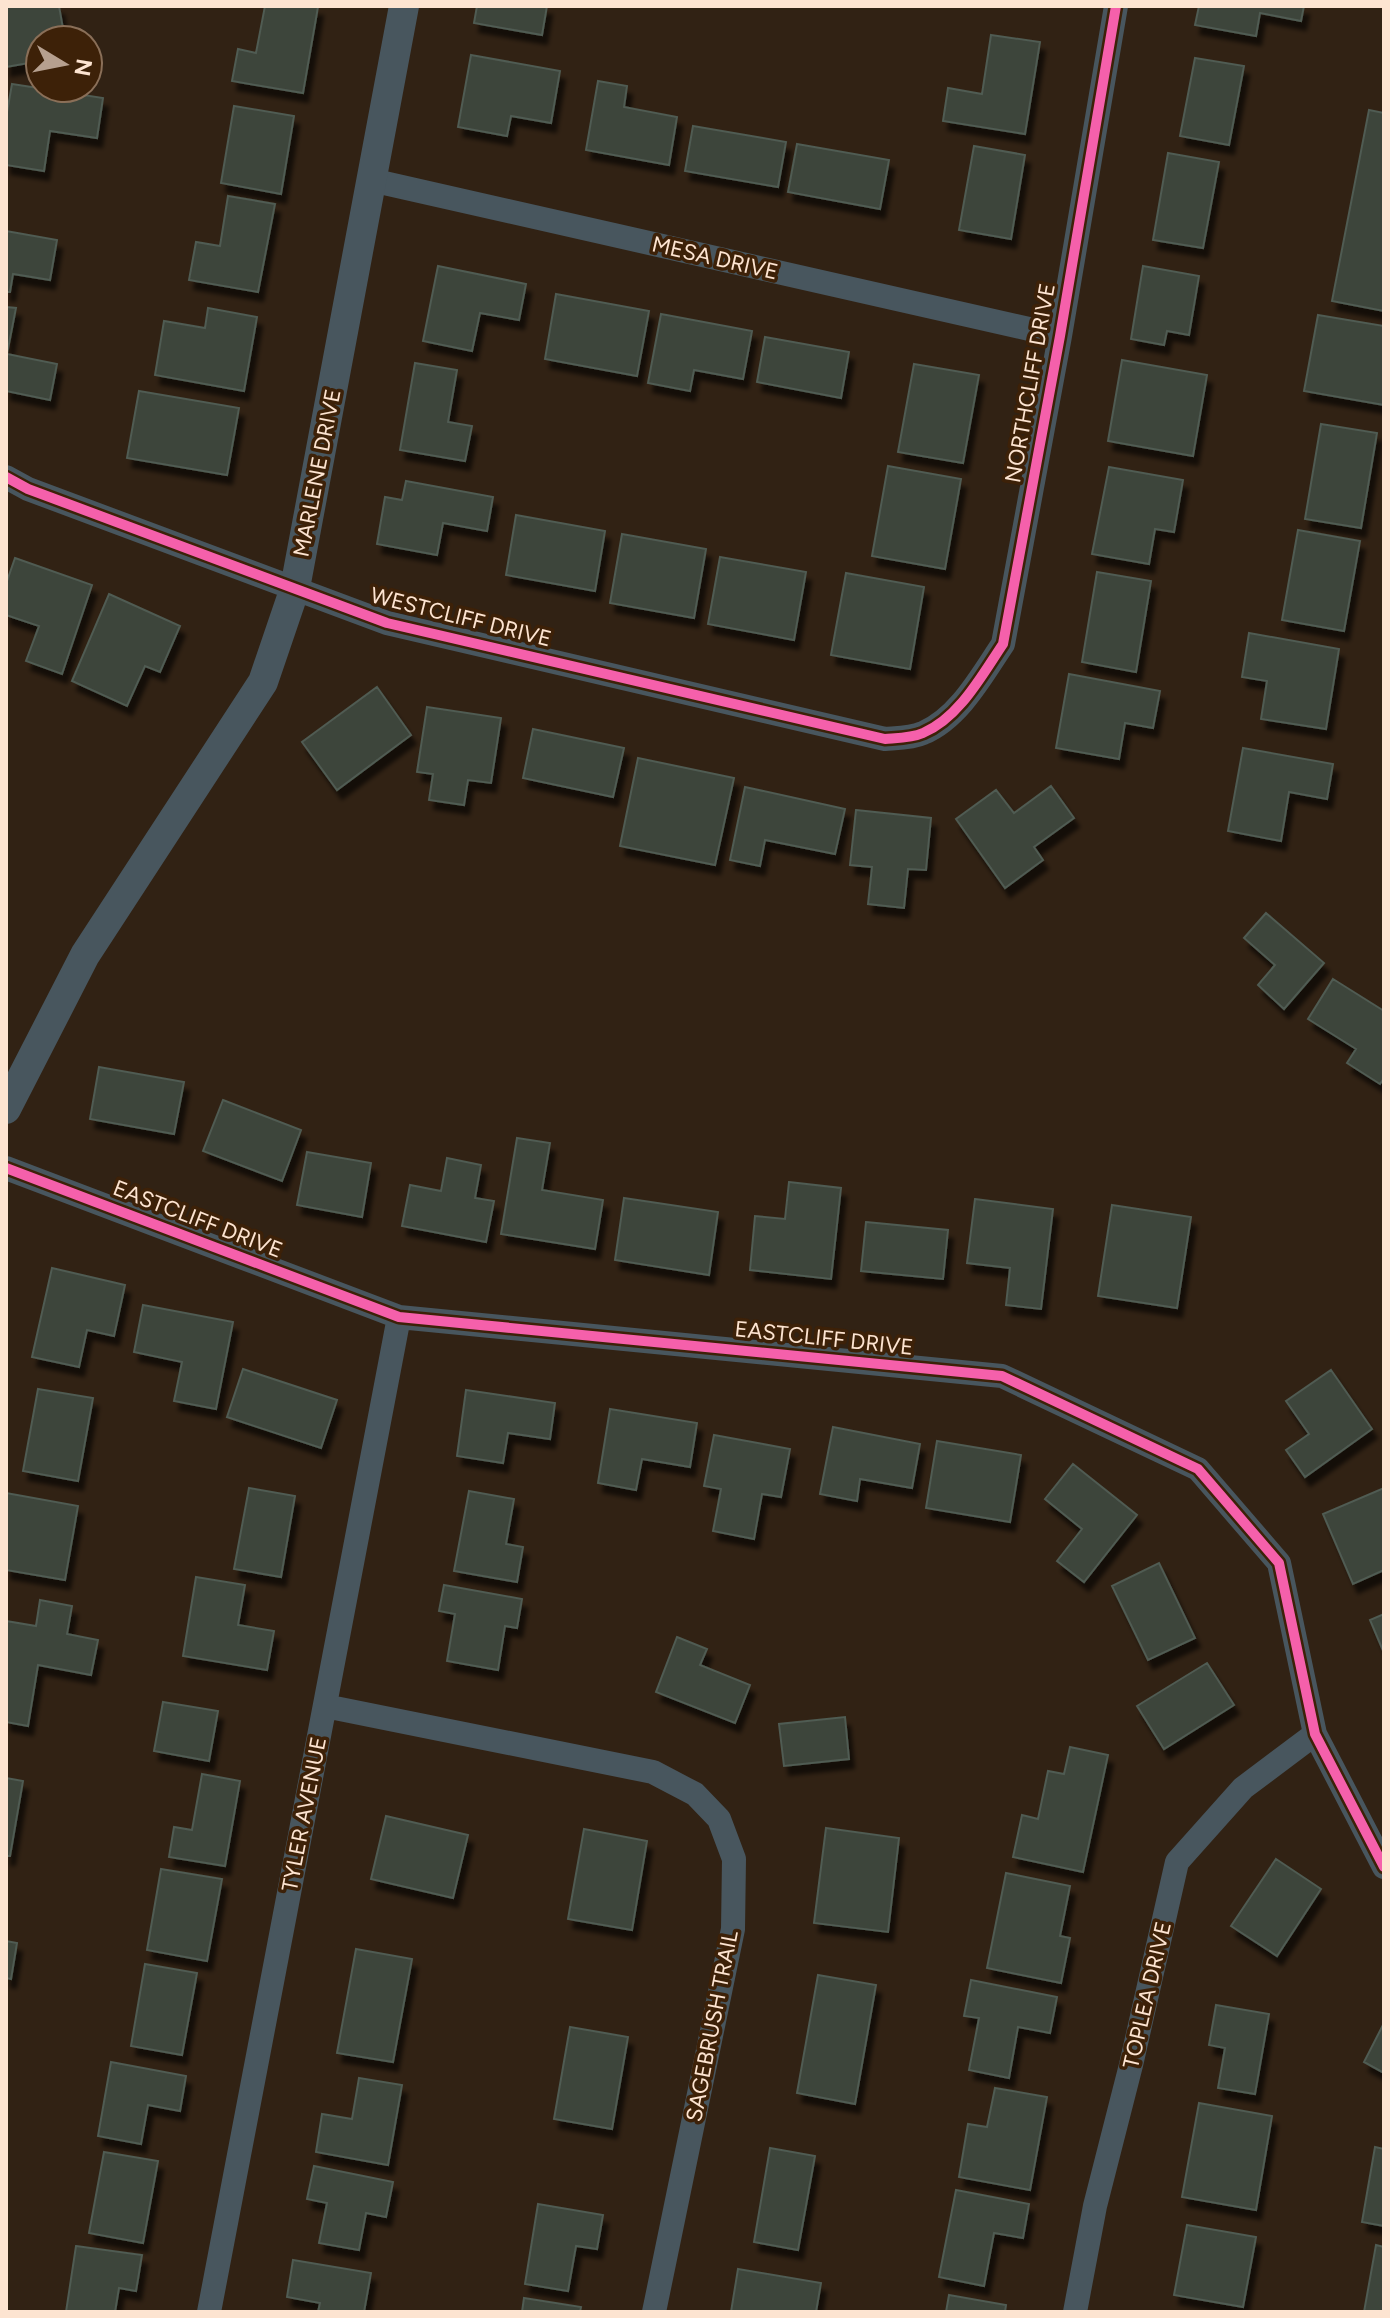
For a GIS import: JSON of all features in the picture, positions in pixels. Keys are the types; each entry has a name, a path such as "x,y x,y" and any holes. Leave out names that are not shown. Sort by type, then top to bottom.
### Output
{"street":[{"name":"MARLENE DRIVE","path":"6,1109 85,955 263,682 295,588 404,6"},
{"name":"NORTHCLIFF DRIVE","path":"921,734 944,721 979,680 1003,644 1060,336 1116,6"},
{"name":"MESA DRIVE","path":"371,180 1060,336"},
{"name":"WESTCLIFF DRIVE","path":"6,477 28,489 387,623 885,739 921,734"},
{"name":"EASTCLIFF DRIVE","path":"6,1168 399,1317 1002,1376 1198,1469 1279,1563 1315,1734 1384,1867"},
{"name":"TYLER AVENUE","path":"209,2312 399,1317"},
{"name":"SAGEBRUSH TRAIL","path":"325,1706 653,1772 695,1794 719,1819 734,1859 733,1929 654,2312"},
{"name":"TOPLEA DRIVE","path":"1075,2312 1095,2206 1177,1862 1243,1788 1315,1734"}],"building":[{"path":"6,6 59,6 62,24 24,24 24,64 6,67"},
{"path":"265,6 318,7 303,93 232,81 238,49 256,53"},
{"path":"477,6 547,6 542,35 474,23"},
{"path":"1199,6 1304,6 1301,21 1260,13 1256,36 1195,25"},
{"path":"991,35 1040,42 1025,134 943,121 948,88 982,94"},
{"path":"471,55 560,71 551,123 511,116 507,136 458,127"},
{"path":"1195,58 1244,66 1229,145 1180,136"},
{"path":"598,81 627,86 624,107 677,117 669,165 586,150"},
{"path":"12,84 24,86 24,104 102,104 97,138 50,131 44,171 6,165 6,118"},
{"path":"234,106 294,116 281,194 221,183"},
{"path":"1369,110 1384,113 1384,311 1332,301"},
{"path":"693,126 786,142 778,187 685,171"},
{"path":"797,144 889,160 880,209 788,192"},
{"path":"974,146 1025,155 1011,239 959,230"},
{"path":"1168,153 1219,162 1203,248 1153,240"},
{"path":"228,196 275,204 258,292 189,280 196,242 220,246"},
{"path":"6,231 57,240 50,280 13,274 10,292 6,292"},
{"path":"438,266 526,284 519,320 480,313 472,351 423,341"},
{"path":"1143,266 1199,276 1189,335 1167,331 1164,345 1131,339"},
{"path":"556,294 649,311 637,376 545,359"},
{"path":"6,307 16,308 7,354 57,364 50,400 6,391"},
{"path":"208,308 257,317 244,391 155,375 164,321 205,328"},
{"path":"661,314 752,331 743,379 694,370 690,391 648,383"},
{"path":"1318,315 1384,326 1384,405 1304,391"},
{"path":"765,337 849,352 841,398 757,382"},
{"path":"1122,360 1207,375 1193,456 1108,441"},
{"path":"415,363 457,370 448,422 472,426 465,461 400,450"},
{"path":"914,364 979,375 963,463 898,452"},
{"path":"139,391 239,408 227,475 127,458"},
{"path":"1321,424 1377,433 1361,528 1305,519"},
{"path":"888,466 961,479 945,569 872,556"},
{"path":"1109,467 1183,480 1174,532 1155,529 1149,564 1092,554"},
{"path":"406,481 493,497 487,531 443,523 437,555 377,544 385,497 402,500"},
{"path":"516,515 605,531 595,591 506,575"},
{"path":"1298,530 1360,541 1344,631 1282,620"},
{"path":"622,534 706,549 694,618 610,603"},
{"path":"720,557 806,572 794,640 708,624"},
{"path":"15,558 92,585 62,674 26,661 39,626 6,615 6,584"},
{"path":"1097,572 1151,581 1136,672 1082,662"},
{"path":"846,573 924,587 910,669 831,655"},
{"path":"109,594 180,626 160,672 145,666 127,706 72,681"},
{"path":"1249,633 1339,649 1326,729 1261,719 1267,681 1242,677"},
{"path":"1069,674 1160,691 1153,728 1125,723 1119,759 1056,748"},
{"path":"377,687 411,735 337,790 302,742"},
{"path":"427,707 501,718 491,783 468,780 464,805 429,800 433,774 417,772"},
{"path":"533,729 624,748 613,797 523,778"},
{"path":"1243,748 1333,764 1327,799 1289,792 1281,841 1228,831"},
{"path":"638,758 734,778 715,865 620,846"},
{"path":"1051,786 1074,818 1034,847 1043,860 1005,888 956,819 996,790 1014,813"},
{"path":"745,787 845,809 835,854 765,840 760,866 730,860"},
{"path":"856,810 931,818 926,870 908,869 904,908 868,904 872,867 850,865"},
{"path":"1266,913 1324,963 1284,1009 1258,985 1275,965 1244,938"},
{"path":"1333,979 1384,1011 1384,1078 1380,1084 1347,1063 1356,1049 1308,1019"},
{"path":"99,1067 184,1082 174,1134 90,1119"},
{"path":"223,1100 301,1130 282,1181 203,1151"},
{"path":"517,1138 550,1143 542,1190 603,1200 595,1249 501,1234"},
{"path":"307,1152 371,1163 362,1217 297,1205"},
{"path":"447,1158 481,1165 475,1198 494,1201 486,1242 402,1226 410,1185 441,1191"},
{"path":"789,1182 841,1188 831,1279 750,1270 755,1216 785,1219"},
{"path":"624,1198 718,1212 709,1275 615,1260"},
{"path":"975,1199 1053,1209 1041,1309 1006,1305 1010,1268 967,1263"},
{"path":"1112,1205 1191,1217 1177,1308 1098,1296"},
{"path":"866,1222 948,1230 943,1279 861,1271"},
{"path":"52,1268 125,1285 114,1336 87,1330 79,1367 32,1357"},
{"path":"143,1305 233,1322 216,1409 174,1401 182,1362 134,1352"},
{"path":"243,1369 337,1400 321,1448 227,1417"},
{"path":"1331,1370 1372,1429 1305,1477 1286,1450 1309,1434 1286,1401"},
{"path":"38,1389 93,1398 78,1481 23,1471"},
{"path":"466,1390 555,1403 550,1439 508,1433 503,1463 457,1456"},
{"path":"610,1409 697,1423 690,1467 642,1459 636,1490 598,1483"},
{"path":"833,1427 920,1444 912,1488 860,1479 857,1501 820,1494"},
{"path":"714,1435 790,1449 781,1497 762,1494 754,1539 713,1531 721,1489 704,1486"},
{"path":"937,1441 1021,1455 1010,1522 926,1508"},
{"path":"1073,1464 1137,1515 1084,1582 1057,1561 1082,1529 1045,1499"},
{"path":"249,1488 295,1496 281,1577 234,1569"},
{"path":"1384,1488 1384,1570 1353,1584 1323,1514"},
{"path":"469,1491 514,1499 506,1544 523,1547 517,1582 454,1571"},
{"path":"6,1493 78,1506 65,1580 6,1570"},
{"path":"1159,1563 1195,1638 1148,1660 1112,1586"},
{"path":"196,1577 245,1585 238,1625 274,1631 267,1670 183,1656"},
{"path":"444,1585 522,1599 517,1628 505,1626 498,1670 447,1661 455,1614 439,1611"},
{"path":"40,1600 72,1606 67,1634 98,1640 91,1675 38,1665 28,1726 6,1722 6,1621 36,1626"},
{"path":"1384,1614 1384,1653 1370,1620"},
{"path":"677,1637 707,1649 700,1665 750,1685 735,1723 656,1692"},
{"path":"1207,1663 1234,1705 1164,1749 1137,1706"},
{"path":"163,1702 218,1711 209,1761 154,1751"},
{"path":"845,1717 849,1759 784,1766 779,1724"},
{"path":"1070,1747 1108,1755 1083,1872 1013,1857 1022,1815 1038,1819 1048,1771 1064,1774"},
{"path":"202,1774 240,1781 225,1866 169,1857 174,1827 192,1830"},
{"path":"6,1778 23,1781 10,1856 6,1856"},
{"path":"386,1816 468,1835 453,1898 371,1879"},
{"path":"826,1828 899,1838 888,1932 814,1923"},
{"path":"584,1829 647,1841 632,1930 568,1919"},
{"path":"1276,1859 1321,1889 1277,1956 1231,1926"},
{"path":"161,1869 222,1879 207,1961 147,1950"},
{"path":"1006,1873 1070,1886 1060,1936 1070,1938 1061,1983 987,1968"},
{"path":"6,1941 17,1943 11,1979 6,1978"},
{"path":"356,1949 412,1959 393,2062 337,2053"},
{"path":"145,1964 197,1973 182,2055 131,2046"},
{"path":"818,1975 876,1985 855,2104 797,2093"},
{"path":"971,1980 1057,1997 1050,2033 1018,2027 1009,2078 969,2070 979,2018 964,2016"},
{"path":"1216,2005 1269,2014 1255,2094 1218,2088 1225,2048 1209,2045"},
{"path":"1384,2023 1384,2073 1364,2062"},
{"path":"570,2027 628,2037 612,2129 554,2119"},
{"path":"111,2062 186,2076 180,2111 148,2105 141,2144 98,2136"},
{"path":"359,2078 402,2085 388,2165 316,2152 322,2114 352,2119"},
{"path":"995,2088 1047,2097 1030,2190 959,2177 968,2124 987,2127"},
{"path":"1199,2103 1272,2116 1256,2210 1182,2197"},
{"path":"1375,2147 1384,2149 1384,2226 1362,2222"},
{"path":"770,2148 815,2156 798,2250 754,2242"},
{"path":"104,2152 158,2161 143,2243 89,2233"},
{"path":"314,2166 393,2182 386,2217 366,2213 359,2250 319,2243 327,2203 307,2199"},
{"path":"956,2190 1029,2204 1023,2238 994,2233 984,2286 939,2277"},
{"path":"538,2204 603,2215 597,2249 576,2246 568,2291 525,2284"},
{"path":"1187,2225 1256,2237 1243,2307 1174,2295"},
{"path":"1376,2245 1384,2247 1384,2312 1364,2312"},
{"path":"76,2246 142,2255 136,2291 119,2288 115,2312 66,2312"},
{"path":"293,2260 371,2273 364,2312 318,2312 320,2303 287,2297"},
{"path":"738,2269 821,2283 816,2312 731,2312"},
{"path":"949,2295 1006,2305 1005,2312 946,2312"},
{"path":"524,2298 581,2307 580,2312 522,2312"}],"cycle path":[{"path":"6,477 28,489 387,623 885,739 923,733 959,706 1003,644 1060,336 1116,6"},
{"path":"6,1168 399,1317 1002,1376 1198,1469 1279,1563 1315,1734 1384,1867"}]}
